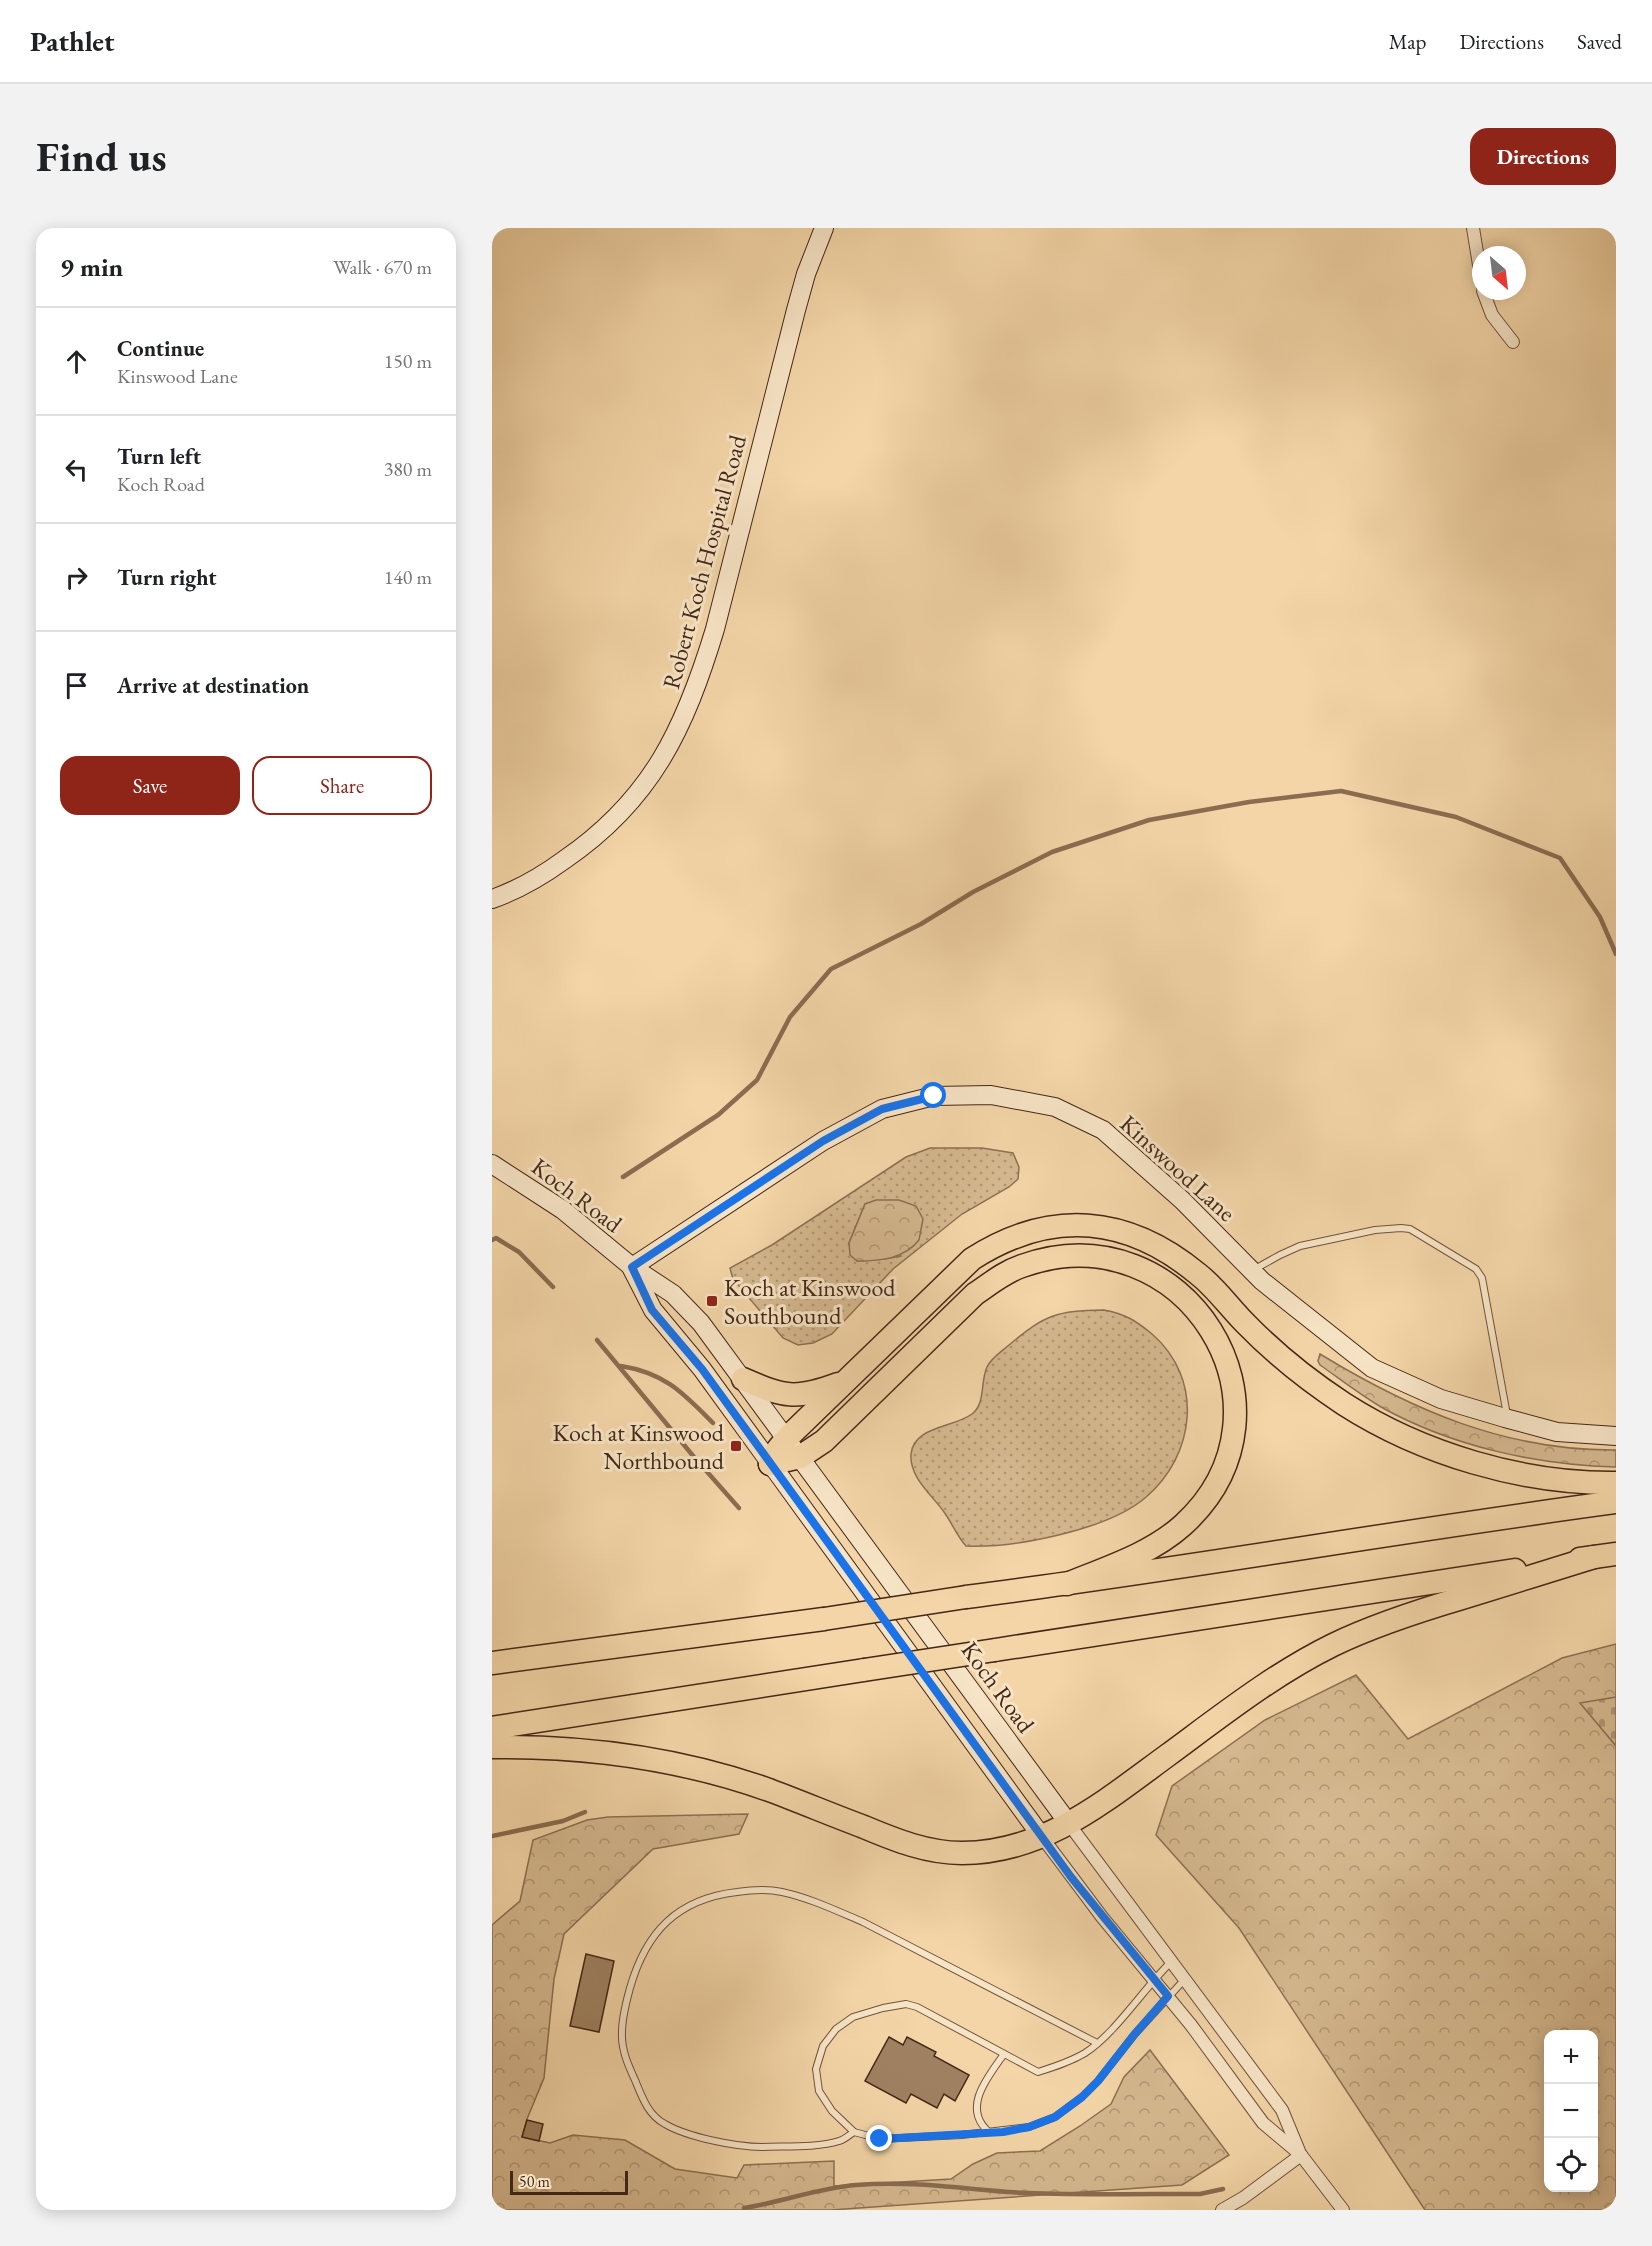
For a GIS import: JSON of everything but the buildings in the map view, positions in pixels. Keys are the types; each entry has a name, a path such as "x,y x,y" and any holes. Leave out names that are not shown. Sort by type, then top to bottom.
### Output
{"highway":[{"path":"770,1464 787,1438 972,1258 994,1244 1018,1234 1048,1226 1074,1225 1125,1232 1148,1240 1174,1255 1200,1275 1279,1355 1315,1384 1377,1423 1438,1450 1505,1470 1574,1480 1616,1483"},
{"path":"770,1464 800,1457 824,1442 975,1294 999,1277 1046,1258 1073,1254 1123,1261 1148,1271 1170,1285 1187,1300 1203,1317 1219,1345 1232,1384 1235,1406 1234,1428 1229,1452 1212,1491 1184,1525 1143,1552 1067,1584"},
{"path":"743,1378 774,1392 792,1395 812,1394 847,1380"},
{"path":"492,1663 824,1619 1616,1502"},
{"path":"492,1747 537,1746 585,1749 698,1768 768,1790 919,1848 941,1852 983,1852 1029,1843 1107,1802 1263,1687 1333,1645 1405,1616 1605,1556"},
{"path":"492,1728 1605,1556"}],"street":[{"name":"Robert Koch Hospital Road","path":"492,900 528,883 556,866 609,826 645,785 664,758 677,732 698,683 715,629 796,310 824,228"},
{"path":"1473,228 1476,246"},
{"path":"1486,300 1492,315 1514,342"},
{"name":"Kinswood Lane","path":"632,1267 823,1141 882,1109 934,1096 992,1095 1055,1107 1103,1130 1182,1200 1262,1281 1372,1368 1441,1399 1507,1419 1557,1432 1616,1436"},
{"name":"Koch Road","path":"492,1164 563,1210 632,1267 673,1294 701,1323 1282,2110 1301,2155"},
{"name":"Koch Road","path":"632,1267 652,1310 702,1369 1102,1917 1168,1996 1263,2123 1301,2155 1343,2210"},
{"path":"1222,2210 1243,2198 1301,2155"}],"lane":[{"path":"1252,1270 1300,1246 1376,1230 1410,1229 1476,1269 1482,1278 1507,1419"},
{"path":"854,2132 839,2141 808,2145 748,2147 708,2140 664,2124 646,2107 626,2060 621,2034 624,2009 634,1975 649,1941 669,1919 694,1903 722,1894 749,1890 781,1891 830,1907 863,1922 1097,2043"},
{"path":"1171,1962 1153,1979 1111,2030 1086,2053 1064,2064 1038,2072 917,2007 906,2004 853,2017 836,2028 823,2046 816,2069 819,2091 832,2111 854,2132 880,2139 1029,2127 1055,2117 1082,2097 1184,1980"},
{"path":"989,2132 976,2115 976,2104 982,2089 1004,2054"}],"green space":[{"path":"930,1148 982,1148 1013,1153 1019,1167 1018,1179 1009,1187 962,1214 893,1269 832,1334 813,1343 798,1345 783,1338 733,1279 730,1268 772,1245 906,1157","holes":["865,1204 901,1256 857,1261 849,1243"]},
{"path":"876,1200 899,1200 916,1206 923,1219 919,1240 906,1251 891,1258 857,1261 850,1255 849,1243 865,1204"},
{"path":"1104,1310 1130,1318 1152,1334 1169,1352 1180,1373 1186,1394 1187,1417 1183,1439 1175,1461 1162,1480 1145,1498 1108,1519 1085,1528 1034,1540 966,1546 944,1512 917,1478 911,1462 914,1445 927,1433 972,1414 979,1404 989,1364 996,1355 1033,1327 1052,1316 1063,1313"},
{"path":"1320,1354 1390,1393 1425,1409 1498,1435 1575,1448 1616,1450 1616,1467 1525,1457 1465,1443 1436,1433 1408,1421 1365,1397 1320,1365 1318,1361"},
{"path":"1616,1644 1616,2210 1425,2210 1239,1928 1156,1835 1172,1786 1265,1720 1356,1675 1408,1739 1562,1658"},
{"path":"1616,1697 1616,1746 1580,1703"},
{"path":"748,1814 739,1834 653,1849 564,1934 554,1979 544,2078 522,2137 550,2143 573,2135 625,2140 675,2169 737,2178 744,2165 834,2161 834,2186 951,2179 973,2164 997,2153 1040,2151 1080,2126 1111,2104 1124,2077 1150,2050 1229,2155 1182,2185 831,2210 492,2210 492,1925 520,1901 533,1840 587,1820 608,1817"}],"waterway":[{"path":"623,1177 718,1115 757,1080 790,1017 831,969 921,924 973,892 1052,852 1149,820 1249,802 1341,791 1456,817 1560,858 1600,917 1616,954"},
{"path":"492,1240 496,1238 519,1252 553,1287"},
{"path":"597,1340 739,1508"},
{"path":"621,1366 662,1379 692,1402 713,1423"},
{"path":"492,1836 563,1821 585,1812"},
{"path":"744,2208 828,2189 878,2184 1069,2194 1200,2194 1223,2189"}],"place":[{"name":"Koch at Kinswood Southbound","path":"712,1301"},
{"name":"Koch at Kinswood Northbound","path":"736,1446"}],"route":[{"path":"880,2139 1003,2132 1029,2127 1055,2117 1082,2097 1098,2081 1168,1996 1071,1877 702,1369 652,1310 632,1267 823,1141 882,1109 934,1096"}]}
